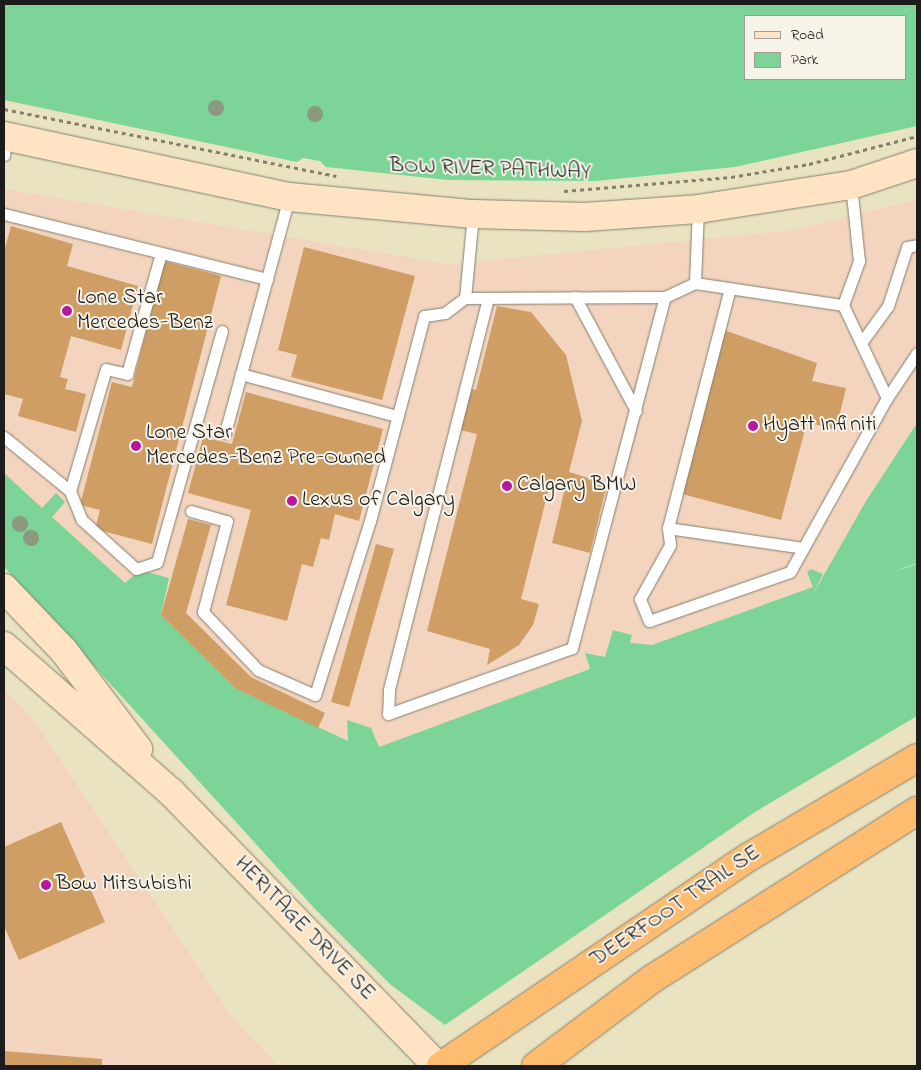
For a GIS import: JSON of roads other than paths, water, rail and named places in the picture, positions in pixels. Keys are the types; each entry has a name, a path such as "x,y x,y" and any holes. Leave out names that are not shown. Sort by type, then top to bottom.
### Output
{"highway":[{"name":"DEERFOOT TRAIL SE","path":"441,1066 749,857 917,758"},
{"name":"DEERFOOT TRAIL SE","path":"536,1066 652,979 917,811"}],"main road":[{"path":"5,143 288,197 473,214 584,217 698,210 851,185 917,163"},
{"name":"HERITAGE DRIVE SE","path":"4,588 64,651 171,792"},
{"name":"HERITAGE DRIVE SE","path":"4,646 171,792 437,1066"}],"lane":[{"path":"851,185 859,260 843,305 887,398"},
{"path":"225,433 288,197"},
{"path":"695,283 698,210"},
{"path":"4,214 267,279"},
{"path":"465,298 473,214"},
{"path":"862,343 888,306 912,246"},
{"path":"70,491 106,369 127,374 161,253"},
{"path":"191,512 227,521 203,612 258,670 315,695 397,416 424,316 445,313 465,298 665,297 695,283 843,305"},
{"path":"730,288 668,528 670,545 640,599 649,621 790,572 887,398 917,353"},
{"path":"488,298 389,690 388,714 572,648 665,297"},
{"path":"574,298 636,411"},
{"path":"4,436 70,491 82,520 136,569 157,562 222,331"},
{"path":"241,374 397,416"},
{"path":"668,528 803,548"}],"place":[{"name":"Lone Star Mercedes-Benz","path":"67,311"},
{"name":"Hyatt Infiniti","path":"753,426"},
{"name":"Lone Star Mercedes-Benz Pre-Owned","path":"136,446"},
{"name":"Calgary BMW","path":"507,486"},
{"name":"Lexus of Calgary","path":"292,501"},
{"name":"Bow Mitsubishi","path":"46,885"}]}
